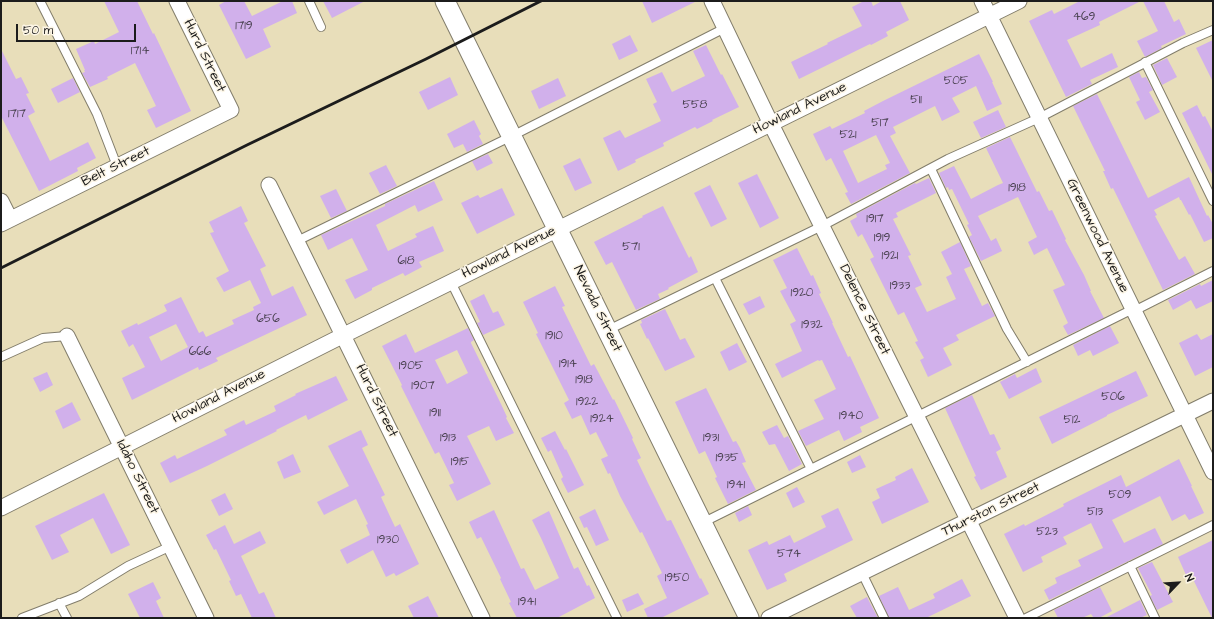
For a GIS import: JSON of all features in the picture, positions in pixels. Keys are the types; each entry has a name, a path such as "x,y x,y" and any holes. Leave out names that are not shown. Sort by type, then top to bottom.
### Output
{"street":[{"name":"Hurd Street","path":"177,1 230,110"},
{"name":"Nevada Street","path":"445,1 749,618"},
{"name":"Delence Street","path":"712,1 771,124 1017,618"},
{"name":"Greenwood Avenue","path":"982,1 1213,472"},
{"name":"Howland Avenue","path":"1,508 344,335 1019,1"},
{"name":"Belt Street","path":"6,222 230,110"},
{"name":"Hurd Street","path":"269,185 482,618"},
{"path":"1,201 6,222"},
{"name":"Idaho Street","path":"68,336 206,618"},
{"name":"Thurston Street","path":"769,618 1213,401"}],"lane":[{"path":"40,1 97,114 117,166"},
{"path":"309,1 322,27"},
{"path":"297,241 512,136 725,28"},
{"path":"608,330 822,226 948,159 1039,118 1145,62 1213,30"},
{"path":"1145,62 1213,201"},
{"path":"931,169 1007,329 1027,362"},
{"path":"702,523 916,416 1213,271"},
{"path":"715,278 810,469"},
{"path":"451,282 617,618"},
{"path":"1,357 44,338 68,336"},
{"path":"1026,618 1213,525"},
{"path":"22,618 79,596 128,566 171,546"},
{"path":"1130,566 1155,618"},
{"path":"862,573 884,618"},
{"path":"59,603 67,618"}],"building":[{"path":"104,1 137,1 191,111 156,128 147,110 156,106 135,63 107,77 108,79 90,87 82,73 85,72 85,70 76,49 94,41 95,44 119,32"},
{"path":"226,1 244,1 252,16 283,1 292,1 297,13 263,29 271,47 246,59 219,5"},
{"path":"323,1 365,1 332,18"},
{"path":"642,1 697,1 652,23"},
{"path":"864,1 871,1 873,6 882,1 900,1 909,20 886,32 888,36 799,79 791,62 862,26 852,7"},
{"path":"1080,1 1141,1 1099,22 1100,25 1067,40 1081,68 1112,53 1118,67 1090,80 1092,84 1066,97 1029,21 1052,10 1054,14"},
{"path":"1143,1 1164,1 1174,22 1179,19 1186,34 1161,46 1162,48 1145,57 1137,41 1158,31"},
{"path":"630,35 638,51 619,60 612,44"},
{"path":"1213,40 1213,82 1196,48"},
{"path":"706,45 739,107 697,129 695,127 663,143 664,146 635,160 636,162 618,171 603,138 620,130 625,138 661,121 653,104 657,102 646,79 662,72 672,92 705,76 693,51"},
{"path":"1,49 16,79 21,77 29,93 26,94 35,112 28,116 50,161 88,142 96,158 77,168 78,171 39,191 1,116"},
{"path":"979,54 1002,104 987,111 976,86 952,98 960,112 942,121 935,106 893,127 896,133 890,136 910,173 851,204 845,193 848,192 831,158 826,161 813,134 830,126 832,129 865,113 864,111","holes":["876,135 890,163 885,165 887,169 858,183 843,151"]},
{"path":"1167,58 1177,77 1162,85 1153,65"},
{"path":"1139,72 1142,78 1146,77 1153,90 1149,92 1160,112 1145,120 1136,102 1140,100 1129,77"},
{"path":"450,77 458,95 428,110 419,92"},
{"path":"73,78 80,92 58,103 51,89"},
{"path":"558,78 566,96 539,109 531,91"},
{"path":"1097,94 1148,198 1189,177 1207,216 1208,215 1213,224 1213,238 1204,242 1190,214 1189,215 1179,197 1154,210 1157,215 1155,216 1179,260 1185,256 1195,274 1163,290 1113,188 1111,189 1103,171 1105,171 1073,106"},
{"path":"1197,105 1203,117 1205,116 1213,132 1213,176 1182,113"},
{"path":"998,110 1006,127 981,138 973,122"},
{"path":"474,120 481,134 479,136 483,144 467,152 463,144 454,148 447,134"},
{"path":"1010,137 1037,192 1039,191 1049,211 1052,210 1066,239 1065,240 1084,275 1090,291 1104,318 1068,335 1063,326 1068,323 1053,290 1065,285 1047,248 1034,255 1028,242 1037,237 1018,197 978,216 991,241 996,238 1002,251 981,261 969,237 972,235 967,225 969,224 952,189 949,190 948,187 946,188 939,173 954,166 971,199 1003,183 986,148"},
{"path":"488,154 493,163 477,171 472,161"},
{"path":"580,158 592,183 575,191 563,166"},
{"path":"386,165 397,186 380,194 369,173"},
{"path":"757,174 779,218 760,228 738,183"},
{"path":"929,178 936,193 896,213 898,217 893,219 911,255 908,256 922,285 915,288 927,312 956,299 946,277 952,274 941,252 960,242 971,266 964,269 982,306 988,303 995,316 956,335 959,340 943,348 952,365 928,377 920,360 924,358 915,342 918,341 904,312 898,315 870,259 874,257 862,234 858,237 850,221 857,217 856,214 915,183 916,184"},
{"path":"434,181 443,200 418,212 415,205 376,225 388,251 417,237 415,234 433,226 444,251 419,262 422,267 405,276 403,273 372,288 372,290 355,299 345,280 368,270 352,238 328,250 321,235 385,206 385,204"},
{"path":"710,185 727,219 711,227 694,193"},
{"path":"502,188 515,215 477,234 461,203 478,195 480,198"},
{"path":"336,189 347,211 331,218 320,196"},
{"path":"241,206 248,221 244,223 266,266 260,269 272,296 293,286 307,315 216,358 218,361 199,370 198,367 132,400 122,378 145,367 133,344 129,347 121,331 137,323 138,325 167,311 164,305 181,297 199,333 203,331 206,337 234,324 232,320 254,310 253,307 261,303 250,280 224,292 216,278 229,271 210,233 214,232 209,222","holes":["176,324 188,347 161,361 149,337"]},
{"path":"663,206 689,258 691,256 698,272 658,294 660,299 636,310 612,262 606,265 594,242"},
{"path":"797,248 811,276 813,275 821,293 819,294 832,323 848,357 850,356 879,418 860,427 862,432 844,441 839,430 806,446 798,431 824,419 814,400 836,389 822,360 818,360 782,378 775,364 802,351 790,324 796,321 780,291 787,288 773,260"},
{"path":"1213,280 1213,301 1196,309 1191,300 1173,310 1168,300 1200,284 1201,286"},
{"path":"555,286 565,306 562,307 591,366 594,364 613,400 614,399 633,438 632,439 641,458 637,460 667,521 671,520 709,594 661,618 648,618 644,609 667,598 657,576 662,573 642,532 640,533 620,496 610,473 608,474 601,459 608,456 596,432 590,435 581,415 572,419 564,403 569,400 536,334 538,333 523,302"},
{"path":"484,294 493,313 498,311 505,325 483,335 477,323 480,322 470,301"},
{"path":"760,296 765,307 749,315 743,304"},
{"path":"665,309 680,340 685,338 695,357 665,371 640,324 642,323 641,320"},
{"path":"1110,326 1119,343 1093,356 1090,350 1078,356 1073,345"},
{"path":"468,328 474,340 471,343 514,433 496,441 489,426 467,436 491,484 457,501 449,485 454,483 439,452 435,454 382,346 406,334 415,353","holes":["457,350 468,373 447,384 435,360"]},
{"path":"1197,334 1201,340 1213,334 1213,367 1195,376 1179,343"},
{"path":"737,343 747,362 729,371 720,352"},
{"path":"1036,368 1042,382 1009,399 1000,382 1015,374 1017,378"},
{"path":"1136,371 1148,396 1107,415 1052,444 1039,417"},
{"path":"47,372 53,385 40,392 33,378"},
{"path":"336,376 348,400 308,420 306,415 207,466 170,483 160,463 175,455 177,459 227,435 224,430 244,420 246,425 276,411 274,406 296,395 295,394"},
{"path":"706,388 733,442 736,441 740,448 746,462 742,463 756,490 728,504 715,478 717,477 705,451 699,454 675,402"},
{"path":"972,395 990,435 994,434 1001,449 996,452 1007,477 981,490 945,408"},
{"path":"72,402 81,420 63,429 55,411"},
{"path":"777,425 784,438 788,436 802,464 789,471 775,444 769,445 762,432"},
{"path":"361,430 368,445 362,448 385,495 381,497 395,527 400,524 419,564 396,576 394,573 386,577 373,550 347,564 340,550 370,535 366,525 368,524 356,499 324,515 317,502 349,486 328,446"},
{"path":"555,431 584,485 568,493 561,479 563,477 551,450 548,452 541,438"},
{"path":"293,454 301,472 284,479 277,462"},
{"path":"860,455 866,467 852,473 847,462"},
{"path":"1179,459 1204,513 1189,520 1185,514 1172,521 1160,496 1112,520 1124,543 1155,528 1163,544 1049,600 1044,590 1057,583 1055,578 1081,566 1078,560 1103,548 1091,523 1063,537 1067,544 1041,557 1043,562 1023,572 1004,534 1024,524 1025,526 1064,506 1063,504 1121,475 1126,487"},
{"path":"912,468 929,502 882,524 872,502 880,498 876,489 896,480 895,477"},
{"path":"797,487 805,502 793,508 786,493"},
{"path":"104,493 130,545 111,554 93,518 60,535 69,552 52,560 35,526"},
{"path":"225,493 233,509 219,516 211,500"},
{"path":"748,506 752,515 739,522 735,513"},
{"path":"838,508 853,540 784,574 787,581 767,590 748,550 767,541 769,545 790,535 794,543 826,527 821,516"},
{"path":"595,509 609,540 596,546 587,527 584,528 579,517"},
{"path":"494,510 521,569 524,568 535,590 559,578 532,520 549,511 574,569 578,567 587,586 589,585 595,598 557,618 517,618 509,603 511,602 500,579 501,578 481,537 477,539 469,522"},
{"path":"225,525 234,544 260,531 266,543 241,556 259,594 264,592 276,618 252,618 241,594 236,596 229,581 231,580 216,549 214,550 206,535"},
{"path":"1213,540 1212,618 1190,573 1186,575 1178,557"},
{"path":"1152,562 1173,602 1157,610 1150,596 1152,595 1138,568"},
{"path":"962,579 971,596 926,618 889,618 879,596 898,587 909,610 935,598 933,594"},
{"path":"153,582 161,598 156,601 164,618 140,618 128,594"},
{"path":"1100,587 1112,611 1099,618 1094,618 1091,614 1082,618 1058,618 1054,610"},
{"path":"638,593 644,604 627,612 622,600"},
{"path":"428,596 439,618 414,618 408,606"},
{"path":"867,597 878,618 857,618 850,606"},
{"path":"1140,600 1147,615 1140,618 1105,618"}],"railway":[{"path":"1,268 247,145 426,59 541,1"}]}
